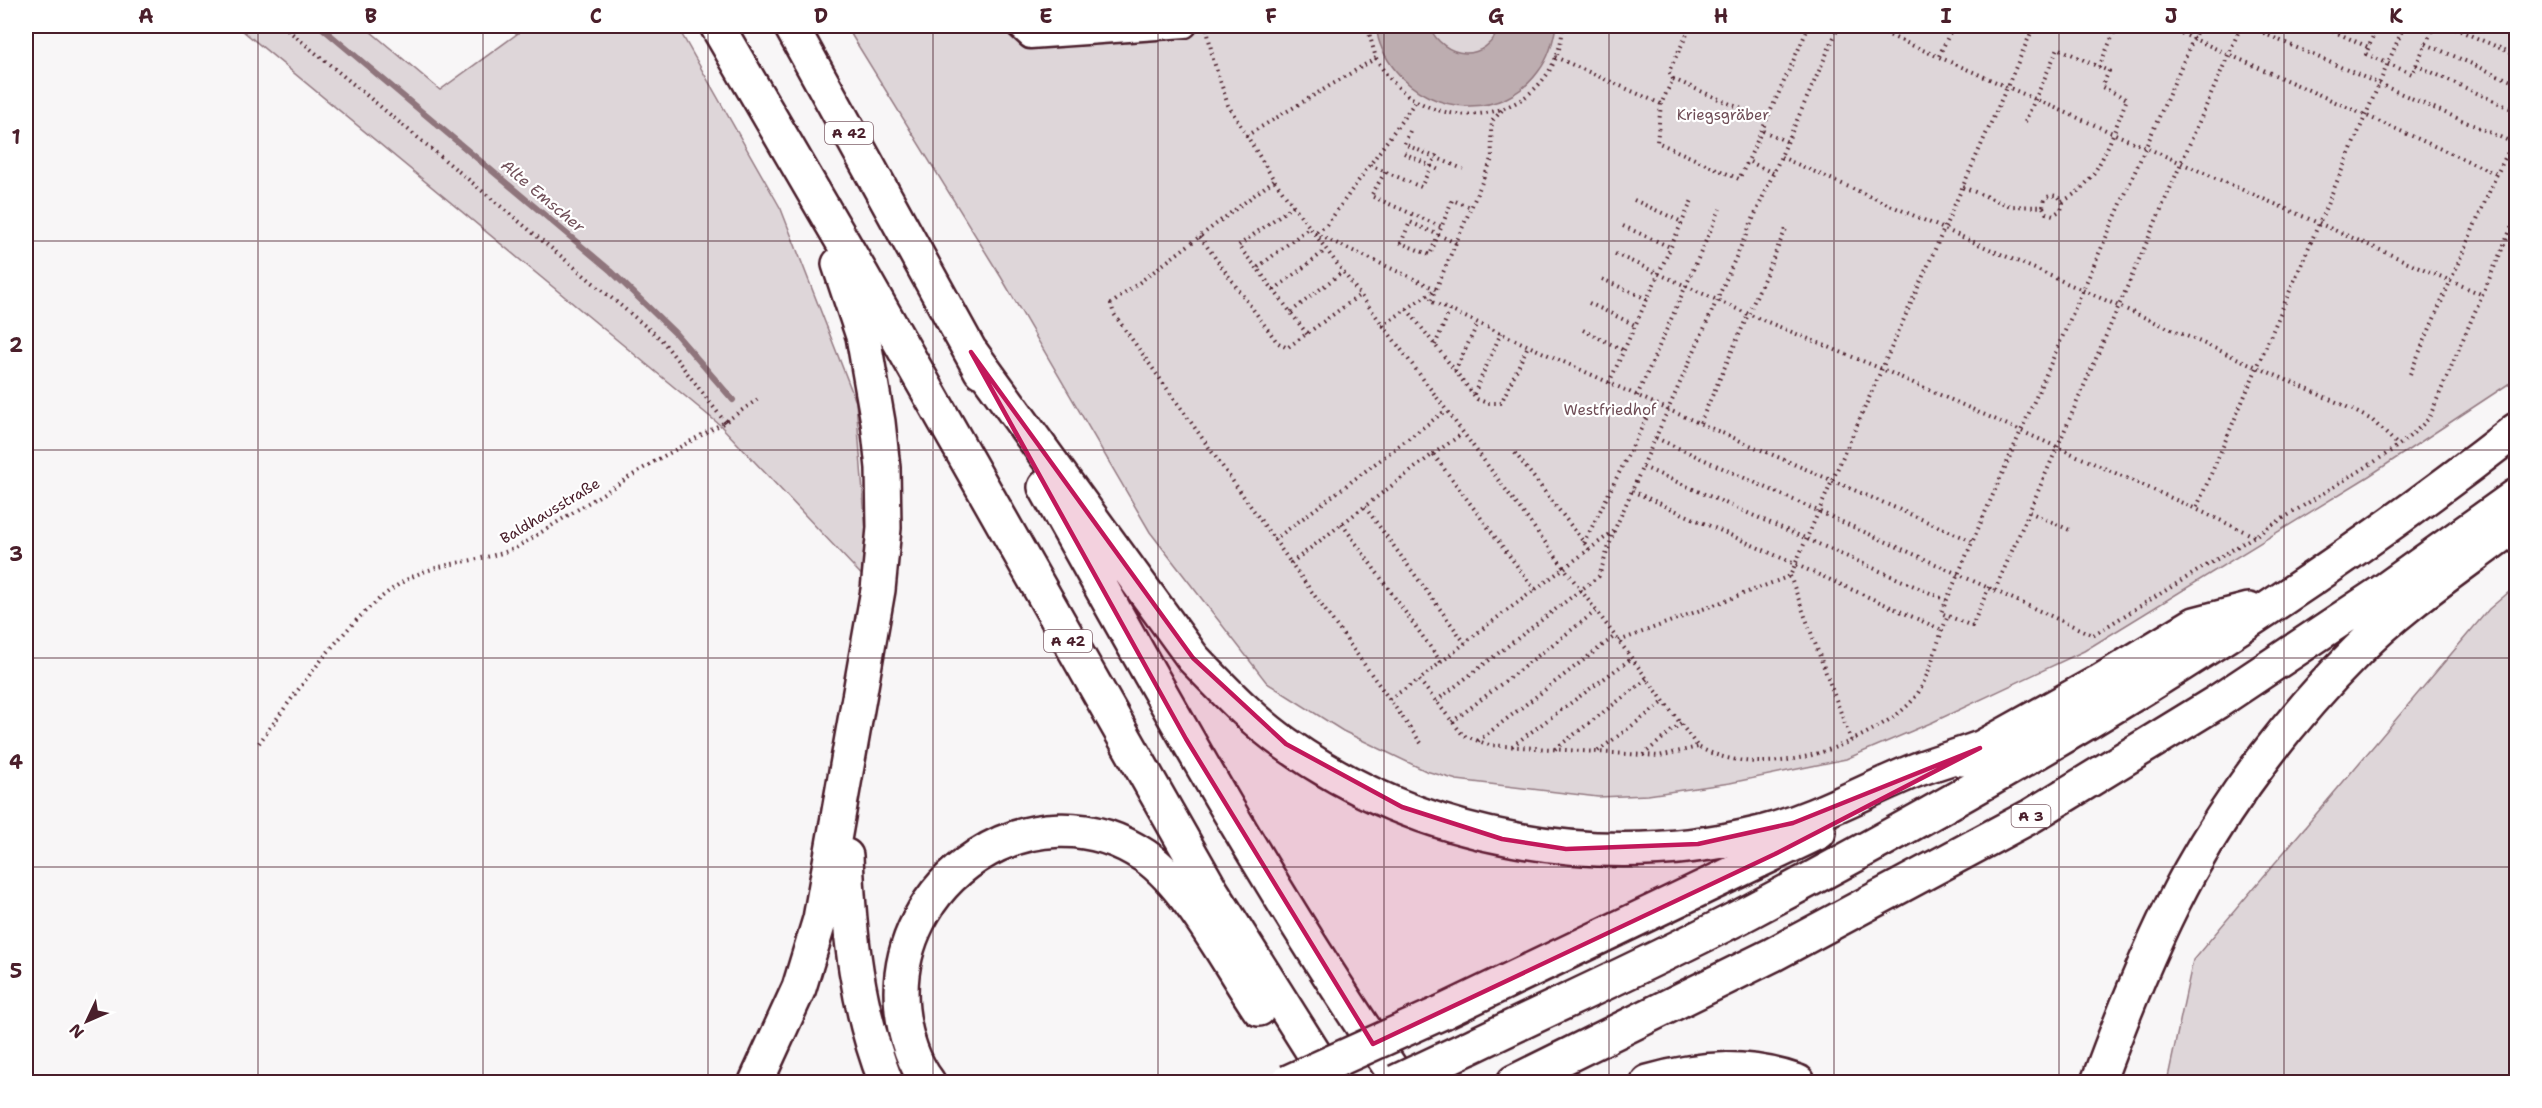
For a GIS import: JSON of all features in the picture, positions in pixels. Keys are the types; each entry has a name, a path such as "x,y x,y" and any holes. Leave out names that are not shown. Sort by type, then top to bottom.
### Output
{"highway":[{"name":"A 42","path":"717,26 1211,890 1332,1083"},
{"name":"A 42","path":"791,26 1191,749 1398,1083"},
{"path":"756,1083 800,988 820,919 878,590 884,528 883,468 863,336 815,194"},
{"path":"971,352 1193,658 1233,699 1286,744 1346,780 1402,807 1493,836 1566,849 1636,850 1698,844 1762,832 1793,823 1916,771 1980,748"},
{"path":"1398,1083 1747,913 2007,771 2189,661 2351,551 2517,430"},
{"name":"A 3","path":"1514,1083 1773,955 2031,816 2217,702 2382,592 2517,496"},
{"path":"2098,1083 2133,989 2190,872 2230,807 2294,723 2358,650 2416,601 2517,524"},
{"path":"1288,1083 1443,1012 1914,786 2099,682 2195,624 2271,605"},
{"path":"844,791 850,935 860,999 886,1083"},
{"path":"928,1083 910,1049 901,1001 903,968 909,944 925,907 938,888 988,849 1030,834 1073,831 1111,838 1128,845 1165,872 1191,906 1295,1064 1320,1083"},
{"path":"2112,1083 2161,933"},
{"path":"1648,1083 1677,1074 1732,1068 1772,1073 1798,1083"}],"lane":[{"path":"1018,26 1030,37 1185,26"}],"path":[{"path":"283,26 661,339 725,422"},
{"path":"1207,26 1213,59 1228,105 1274,180 1698,747 1729,760 1769,762 1829,751 1893,718 1918,693 1948,616"},
{"path":"1367,26 1376,58 1391,82 1414,102 1443,113 1459,115 1474,115 1504,108"},
{"path":"1563,26 1555,57 1539,82 1529,92 1504,108 1493,120 1492,159 1430,301 1637,396 1972,541"},
{"path":"1691,26 1669,71 1673,79 1767,120"},
{"path":"1673,79 1661,104 1657,142 1739,179 1763,131 1809,26"},
{"path":"1436,701 1599,576 1614,531 1839,26"},
{"path":"1868,26 2182,161 2482,295"},
{"path":"1939,56 1953,26"},
{"path":"1619,641 1790,576 2034,26"},
{"path":"2099,67 2117,26"},
{"path":"2166,26 2497,174"},
{"path":"1989,587 1972,626 1941,613 2199,26"},
{"path":"1995,590 2241,26"},
{"path":"2247,26 2515,144"},
{"path":"2322,26 2368,46"},
{"path":"2377,26 2366,54 2412,74 2434,26"},
{"path":"2196,509 2381,85 2404,26"},
{"path":"2449,26 2517,55"},
{"path":"2426,44 2517,83"},
{"path":"2025,122 2058,48 2109,71 2102,87 2127,99 2113,132 2083,189 2061,201"},
{"path":"1555,57 1661,104"},
{"path":"1246,136 1376,58"},
{"path":"2416,66 2517,111"},
{"path":"1314,233 1326,226 1414,102"},
{"path":"1410,131 1404,144 1437,156 1463,169"},
{"path":"1763,131 1788,142"},
{"path":"2410,374 2497,174 2515,144 2517,136"},
{"path":"1404,153 1441,171"},
{"path":"1370,165 1421,187 1437,156"},
{"path":"1781,157 2258,367 2372,420 2398,445"},
{"path":"1748,161 1773,173"},
{"path":"1385,172 1371,196 1442,227"},
{"path":"1274,180 1111,304 1114,314 1421,743"},
{"path":"1963,187 2010,206 2043,207 2049,214 2056,214 2061,210 2061,201 2056,195 2048,196 2044,200 2043,207"},
{"path":"1609,383 1693,198"},
{"path":"1456,243 1438,235 1410,222 1401,243 1430,255 1438,235 1442,227 1452,200 1471,207"},
{"path":"1634,200 1682,222"},
{"path":"1294,205 1238,246 1307,334"},
{"path":"1637,396 1720,210"},
{"path":"1656,438 2093,635 2255,537 2398,445 2429,417 2517,217"},
{"path":"1623,226 1670,247"},
{"path":"1257,268 1310,227"},
{"path":"1700,423 1786,229"},
{"path":"1314,233 1436,288"},
{"path":"1200,237 1277,342 1287,348 1360,295"},
{"path":"1274,290 1326,250"},
{"path":"1615,254 1748,314 1882,369 2255,537"},
{"path":"1291,312 1342,272"},
{"path":"1602,279 1647,299"},
{"path":"1382,326 1436,288"},
{"path":"1589,303 1635,325"},
{"path":"1407,309 1474,394 1487,403 1501,403 1528,346"},
{"path":"1435,345 1450,310"},
{"path":"1455,370 1478,323"},
{"path":"1583,330 1623,350"},
{"path":"1474,394 1501,333"},
{"name":"Baldhausstraße","path":"259,743 322,659 385,594 420,573 448,564 495,556 516,548 655,461 725,422 761,397"},
{"path":"1584,543 1654,403"},
{"path":"1274,540 1445,411"},
{"path":"1291,563 1462,434"},
{"path":"1515,453 1589,549"},
{"path":"1433,454 1535,590"},
{"path":"1643,466 1946,600"},
{"path":"1632,491 1942,630"},
{"path":"1365,507 1465,643"},
{"path":"2029,512 2072,531"},
{"path":"1342,524 1441,662"},
{"path":"1389,699 1419,680 1614,531"},
{"path":"1790,576 1851,740"},
{"path":"1452,722 1596,611"},
{"path":"1478,741 1615,636"},
{"path":"1512,747 1632,658"},
{"path":"1555,749 1647,679"},
{"path":"1419,680 1463,735 1489,745 1659,756 1698,747"},
{"path":"1597,752 1665,701"},
{"path":"1643,755 1681,723"},
{"path":"26,1074 36,1083"}],"highlighted area":[{"path":"971,352 1193,658 1286,744 1402,807 1502,839 1566,849 1698,844 1793,823 1980,748 1775,854 1373,1044 1186,739"}],"green space":[{"path":"237,26 364,26 440,90 528,26 677,26 781,209 856,402 870,584 720,425"},
{"name":"Westfriedhof","path":"846,26 2516,26 2516,379 2369,476 2084,651 1933,722 1846,759 1730,783 1648,795 1598,797 1457,780 1426,771 1343,731 1267,683 1150,532 1001,277"},
{"path":"2516,586 2516,1082 2167,1082 2193,960 2489,609"}],"shaded area":[{"path":"1377,26 1429,26 1444,46 1465,53 1475,52 1485,47 1494,38 1500,26 1556,26 1545,61 1523,88 1506,98 1487,104 1467,106 1447,103 1411,86 1396,71 1385,55 1378,38"}],"waterway":[{"name":"Alte Emscher","path":"321,27 611,271 675,333 733,400"}],"park label":[{"name":"Kriegsgräber","path":"1723,115"}]}
